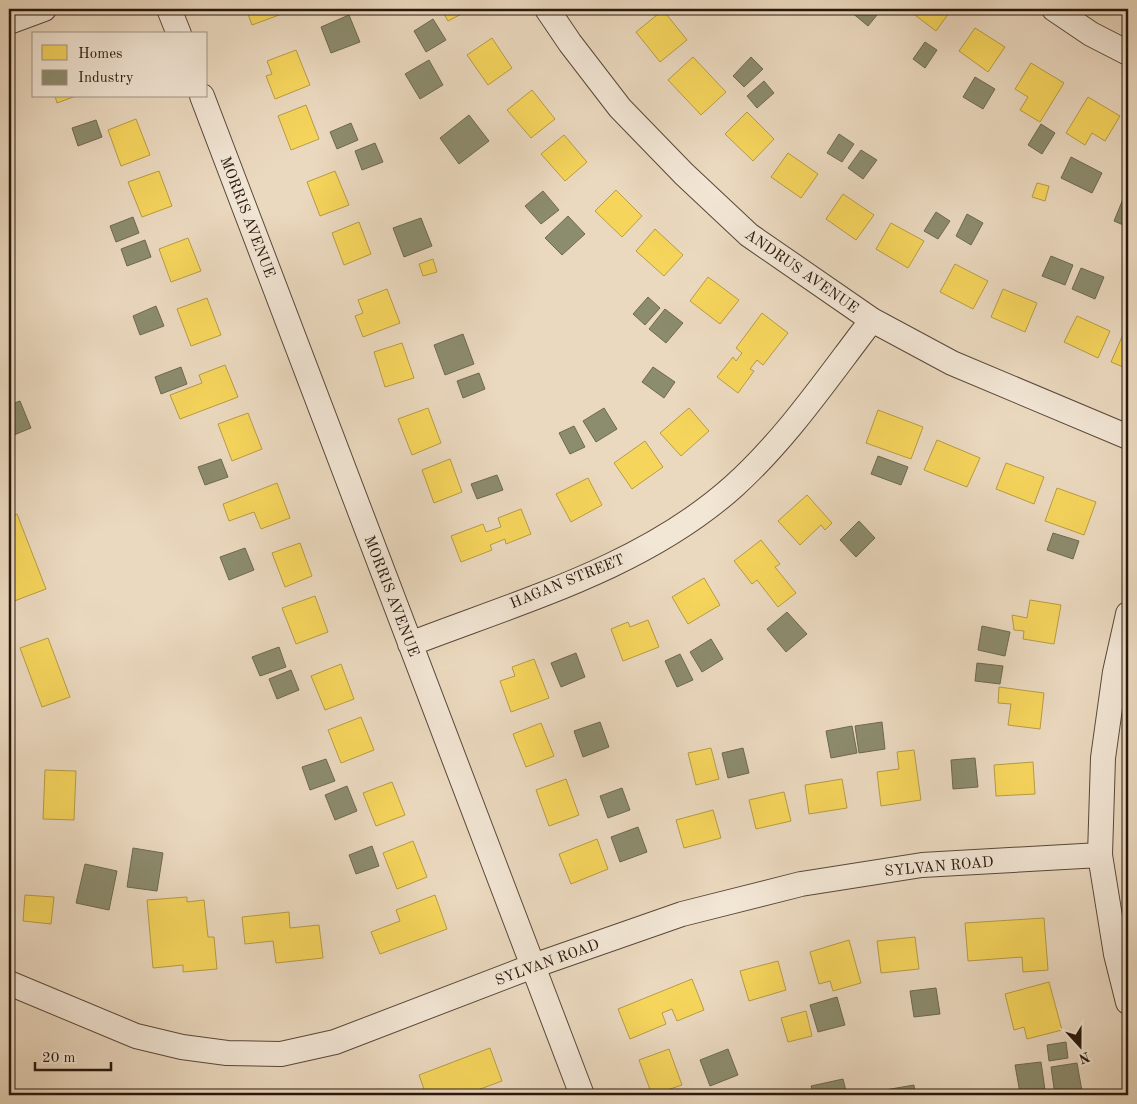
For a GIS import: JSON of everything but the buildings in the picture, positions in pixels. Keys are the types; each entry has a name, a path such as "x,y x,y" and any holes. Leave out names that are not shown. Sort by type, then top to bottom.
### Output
{"street":[{"path":"9,22 44,9"},
{"path":"169,9 177,32"},
{"name":"ANDRUS AVENUE","path":"547,9 570,43 620,108 684,174 749,235 872,320 952,363 1128,437"},
{"path":"1054,9 1091,34 1128,53"},
{"name":"MORRIS AVENUE","path":"203,98 582,1095"},
{"name":"HAGAN STREET","path":"410,644 602,570 669,535 734,486 801,416 872,320"},
{"path":"1128,614 1115,672 1103,758 1100,855 1116,954 1128,1002"},
{"name":"SYLVAN ROAD","path":"9,983 136,1036 182,1047 227,1052 281,1054 335,1042 533,966 682,914 801,884 922,865 1100,855"}]}
